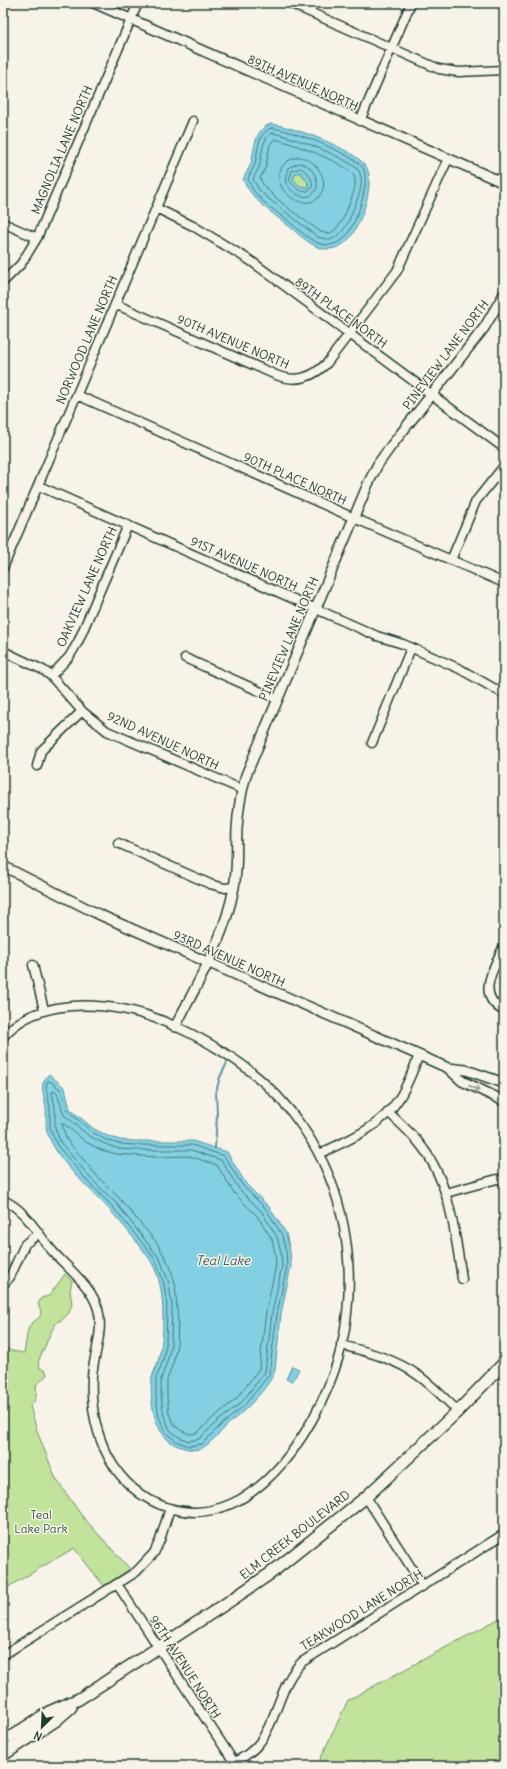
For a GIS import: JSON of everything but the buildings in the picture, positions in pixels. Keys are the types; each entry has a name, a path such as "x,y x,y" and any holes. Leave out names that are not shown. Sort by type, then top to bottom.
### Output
{"main road":[{"name":"ELM CREEK BOULEVARD","path":"3,1742 49,1712 79,1699 271,1573 366,1497 458,1411 504,1363"},
{"name":"ELM CREEK BOULEVARD","path":"3,1755 55,1721 79,1699"}],"street":[{"name":"89TH AVENUE NORTH","path":"94,3 504,183"},
{"name":"MAGNOLIA LANE NORTH","path":"3,282 20,264 37,238 138,3"},
{"path":"289,3 435,67 449,71 504,70"},
{"path":"360,121 411,3"},
{"name":"NORWOOD LANE NORTH","path":"3,568 193,121"},
{"path":"350,334 397,271 448,159"},
{"name":"89TH PLACE NORTH","path":"156,208 225,244 504,448"},
{"path":"3,223 37,238"},
{"name":"PINEVIEW LANE NORTH","path":"175,1027 208,963 222,931 234,887 238,810 246,775 315,609 378,464 484,328 504,294"},
{"name":"90TH AVENUE NORTH","path":"116,304 285,379 295,380 313,375 327,363 350,334"},
{"name":"90TH PLACE NORTH","path":"77,395 504,583"},
{"path":"450,560 476,501 504,466"},
{"name":"91ST AVENUE NORTH","path":"38,486 377,636 411,648 460,669 504,694"},
{"name":"OAKVIEW LANE NORTH","path":"50,676 66,660 75,647 128,525"},
{"path":"372,743 411,648"},
{"name":"92ND AVENUE NORTH","path":"3,651 36,666 50,676 82,711 107,730 242,789"},
{"path":"185,658 277,699"},
{"path":"37,766 41,751 82,711"},
{"path":"118,843 210,884 225,888 234,887"},
{"name":"93RD AVENUE NORTH","path":"3,866 98,914 420,1056 448,1068 466,1070 504,1084"},
{"path":"504,945 491,976 488,991 491,1000 497,1007 504,1011"},
{"path":"33,965 44,1010"},
{"path":"3,1037 16,1024 28,1016 44,1010 82,1006 111,1007 145,1015 175,1027 223,1052 248,1068 295,1116 319,1154 338,1201 348,1258 349,1287 341,1345 328,1386 312,1421 284,1461 259,1488 236,1502 224,1506 197,1511 170,1508 139,1493 114,1469 106,1455 94,1418 92,1374 100,1324 99,1312 90,1292 57,1257 20,1210 3,1200"},
{"path":"319,1154 364,1132 378,1123 398,1101 420,1056"},
{"name":"93RD AVENUE NORTH","path":"448,1068 462,1081 504,1101"},
{"path":"388,1112 420,1143 435,1168 446,1193 462,1279"},
{"path":"446,1193 497,1179 504,1181"},
{"path":"3,1285 10,1277 25,1244 39,1233"},
{"path":"341,1345 386,1358 402,1365 419,1375 458,1411"},
{"path":"366,1497 423,1586"},
{"path":"3,1655 136,1572 154,1552 160,1540 170,1508"},
{"name":"TEAKWOOD LANE NORTH","path":"231,1764 253,1750 261,1740 297,1667 308,1658 504,1534"},
{"name":"96TH AVENUE NORTH","path":"117,1584 231,1764"}],"green space":[{"path":"300,172 308,182 308,187 299,185 293,179 295,174"},
{"name":"Teal Lake Park","path":"65,1274 72,1281 70,1291 72,1304 69,1313 57,1322 52,1330 38,1362 40,1368 46,1371 47,1375 36,1385 36,1396 30,1406 38,1434 56,1479 82,1516 130,1569 104,1586 74,1548 3,1590 3,1347 12,1351 24,1353 27,1333 30,1326 40,1317 41,1314 38,1304 41,1298 49,1296"},
{"path":"504,1616 504,1766 317,1766 348,1700"}],"water":[{"path":"271,124 281,126 321,139 348,152 365,165 368,172 369,181 366,202 354,232 349,239 338,247 328,249 319,248 304,239 256,199 247,187 243,180 251,163 258,135 265,126","holes":["300,172 308,182 308,187 303,187 293,179 295,174"]},
{"name":"Teal Lake","path":"49,1074 65,1088 70,1109 94,1129 108,1136 120,1140 135,1141 193,1141 227,1152 246,1184 269,1207 286,1233 290,1251 291,1266 281,1314 275,1370 268,1383 251,1404 201,1449 191,1450 178,1446 163,1435 158,1427 151,1397 151,1387 159,1356 162,1335 163,1319 159,1280 153,1265 140,1245 109,1209 66,1164 52,1143 46,1129 46,1107 43,1090 44,1082"},
{"path":"292,1366 299,1369 293,1381 286,1379"}],"waterway":[{"path":"215,1148 217,1115 216,1092 220,1077 228,1061"}]}
